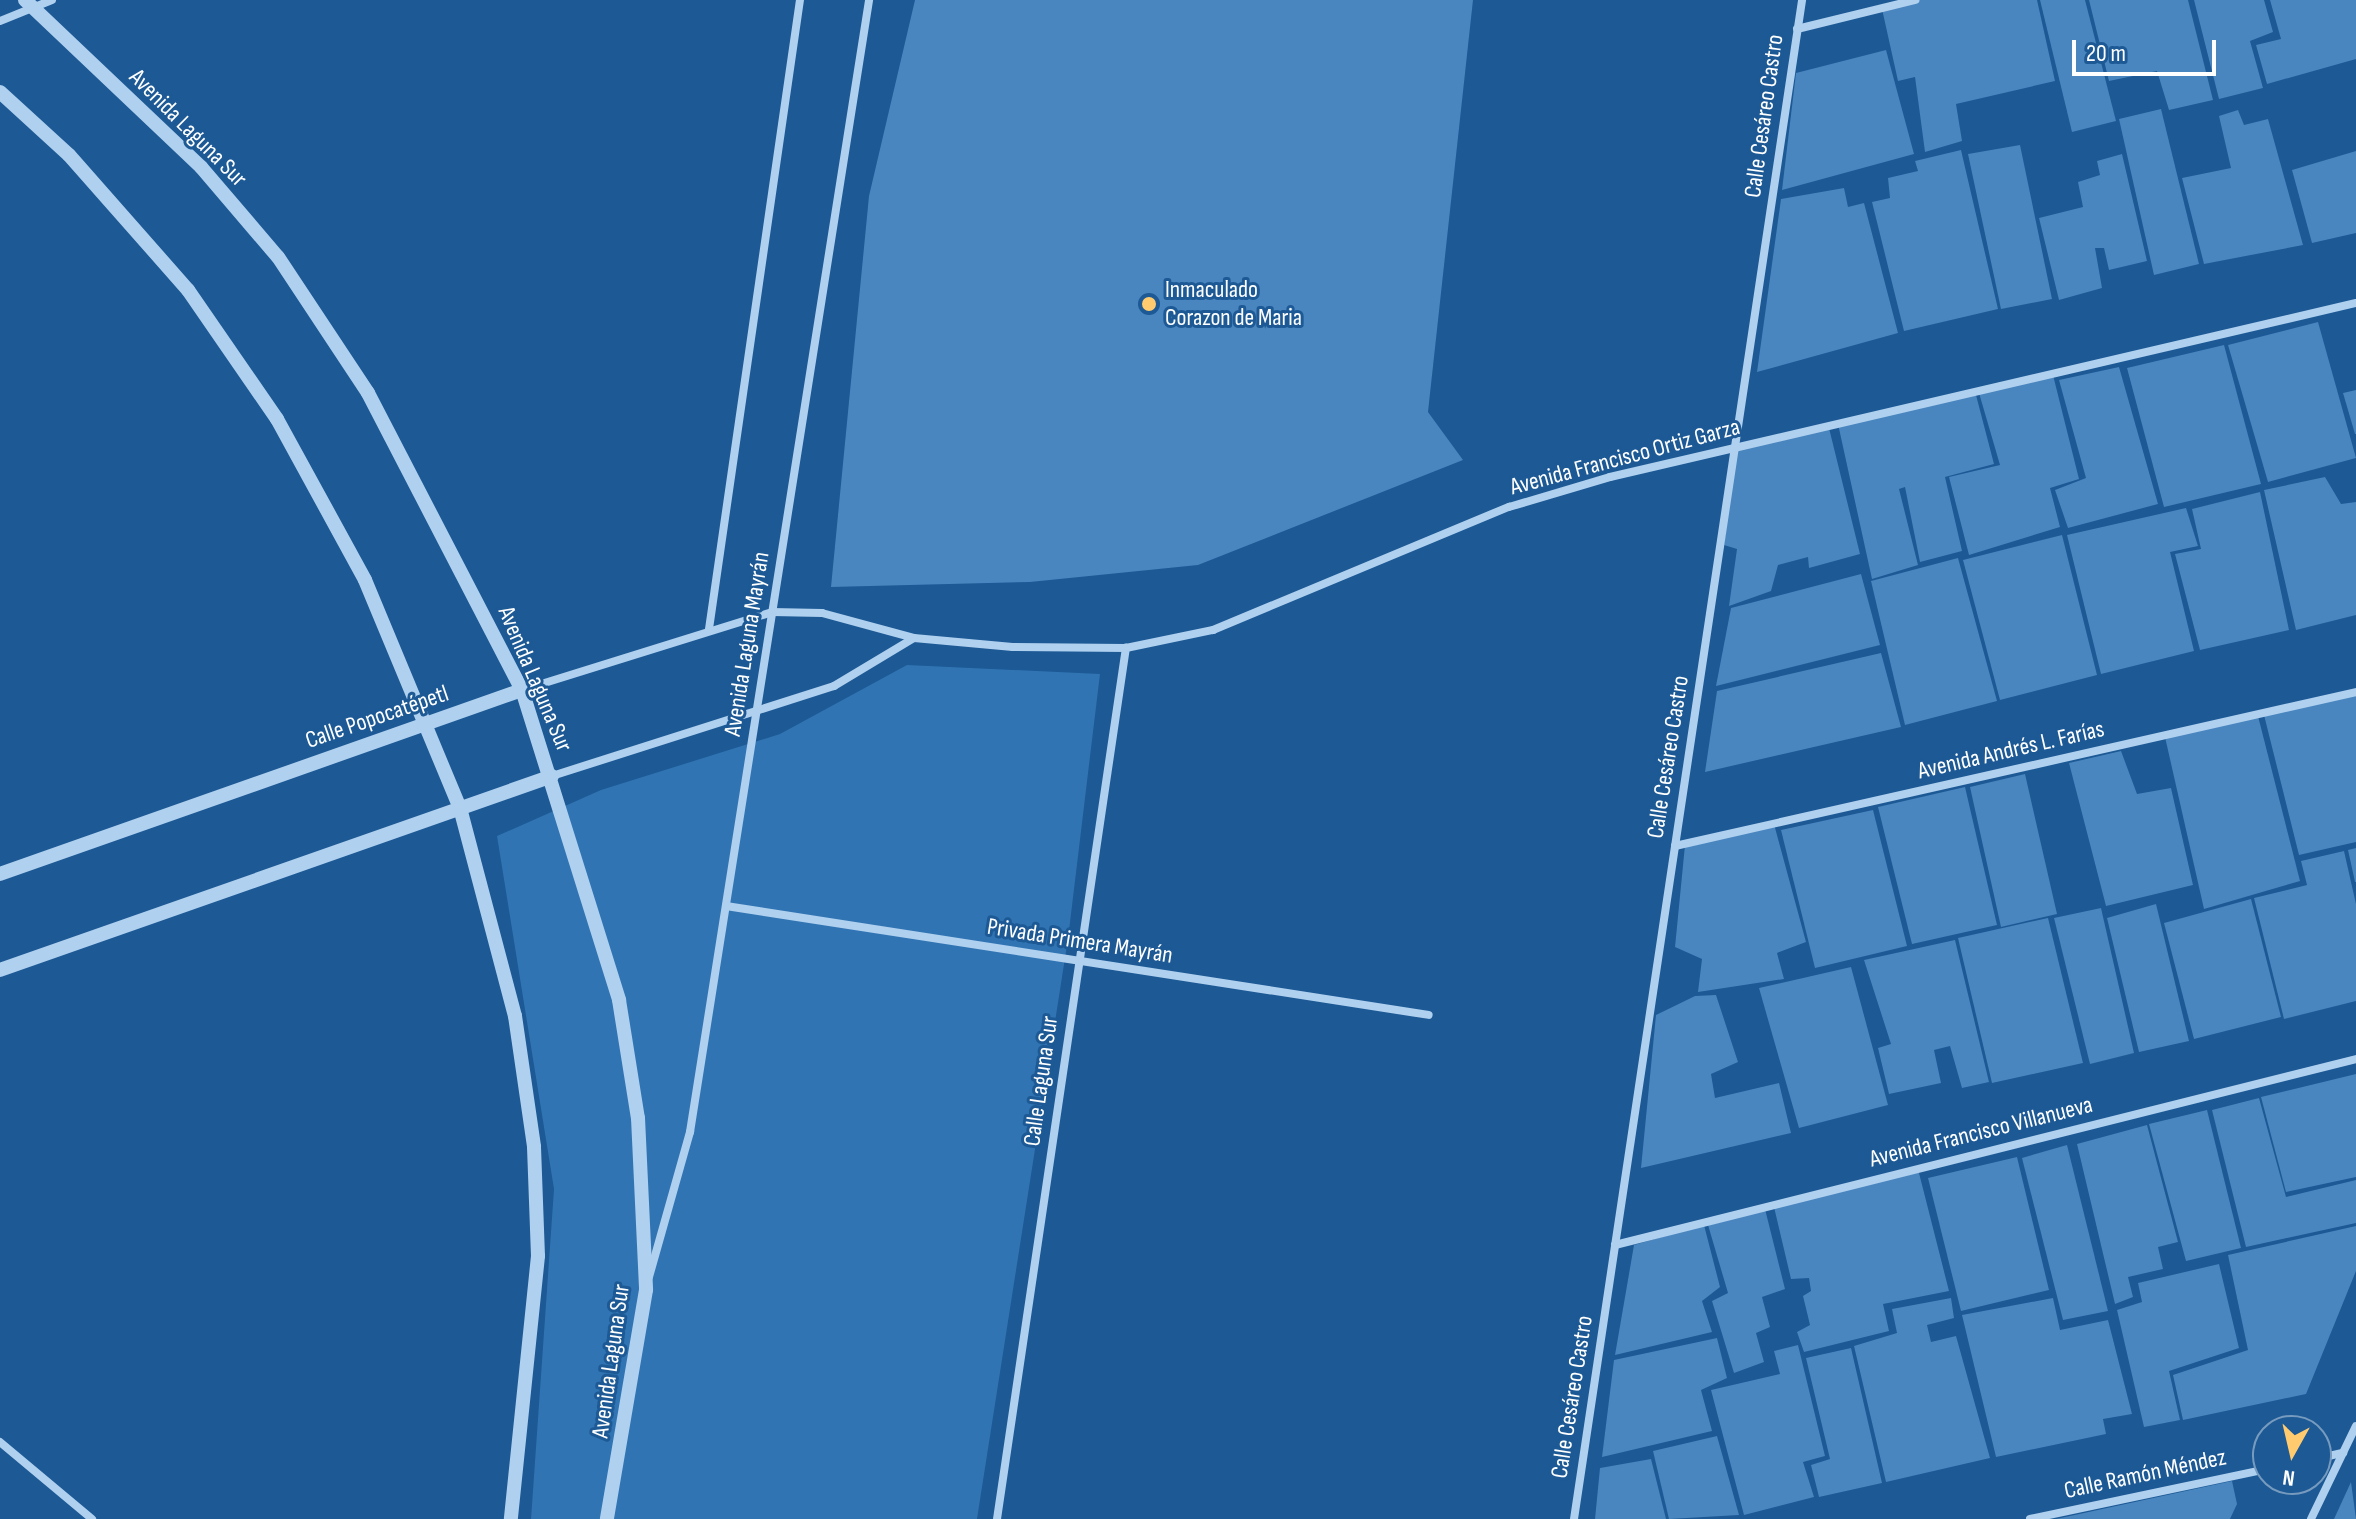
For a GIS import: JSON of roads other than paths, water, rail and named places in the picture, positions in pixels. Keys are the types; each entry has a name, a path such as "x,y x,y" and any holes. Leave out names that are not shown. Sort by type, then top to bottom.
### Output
{"street":[{"path":"0,21 28,2 52,0"},
{"name":"Avenida Laguna Mayrán","path":"709,629 800,0"},
{"name":"Avenida Laguna Mayrán","path":"646,1290 690,1132 869,0"},
{"name":"Calle Cesáreo Castro","path":"1574,1519 1802,0"},
{"path":"1797,29 1915,0"},
{"name":"Avenida Laguna Sur","path":"28,2 201,167 278,257 368,393 522,690 552,776 619,1000 638,1118 646,1290 607,1519"},
{"path":"0,92 69,155 188,290 277,419 365,580 460,808 515,1016 534,1147 538,1256 511,1519"},
{"name":"Avenida Francisco Ortiz Garza","path":"772,612 853,618 914,638 1126,648 1213,630 1277,607 1509,507 1735,448 2356,303"},
{"name":"Calle Popocatépetl","path":"0,874 522,690 709,629 772,612"},
{"path":"0,970 552,776 834,686 914,638"},
{"name":"Calle Laguna Sur","path":"997,1519 1126,648"},
{"name":"Avenida Andrés L. Farías","path":"1675,846 2356,692"},
{"name":"Privada Primera Mayrán","path":"726,906 1429,1015"},
{"name":"Avenida Francisco Villanueva","path":"1615,1245 2356,1059"},
{"path":"2311,1519 2356,1426"},
{"path":"0,1442 92,1519"},
{"path":"2332,1455 2343,1453"},
{"name":"Calle Ramón Méndez","path":"2030,1519 2252,1472"}],"place":[{"name":"Inmaculado Corazon de Maria","path":"1149,304"}]}
